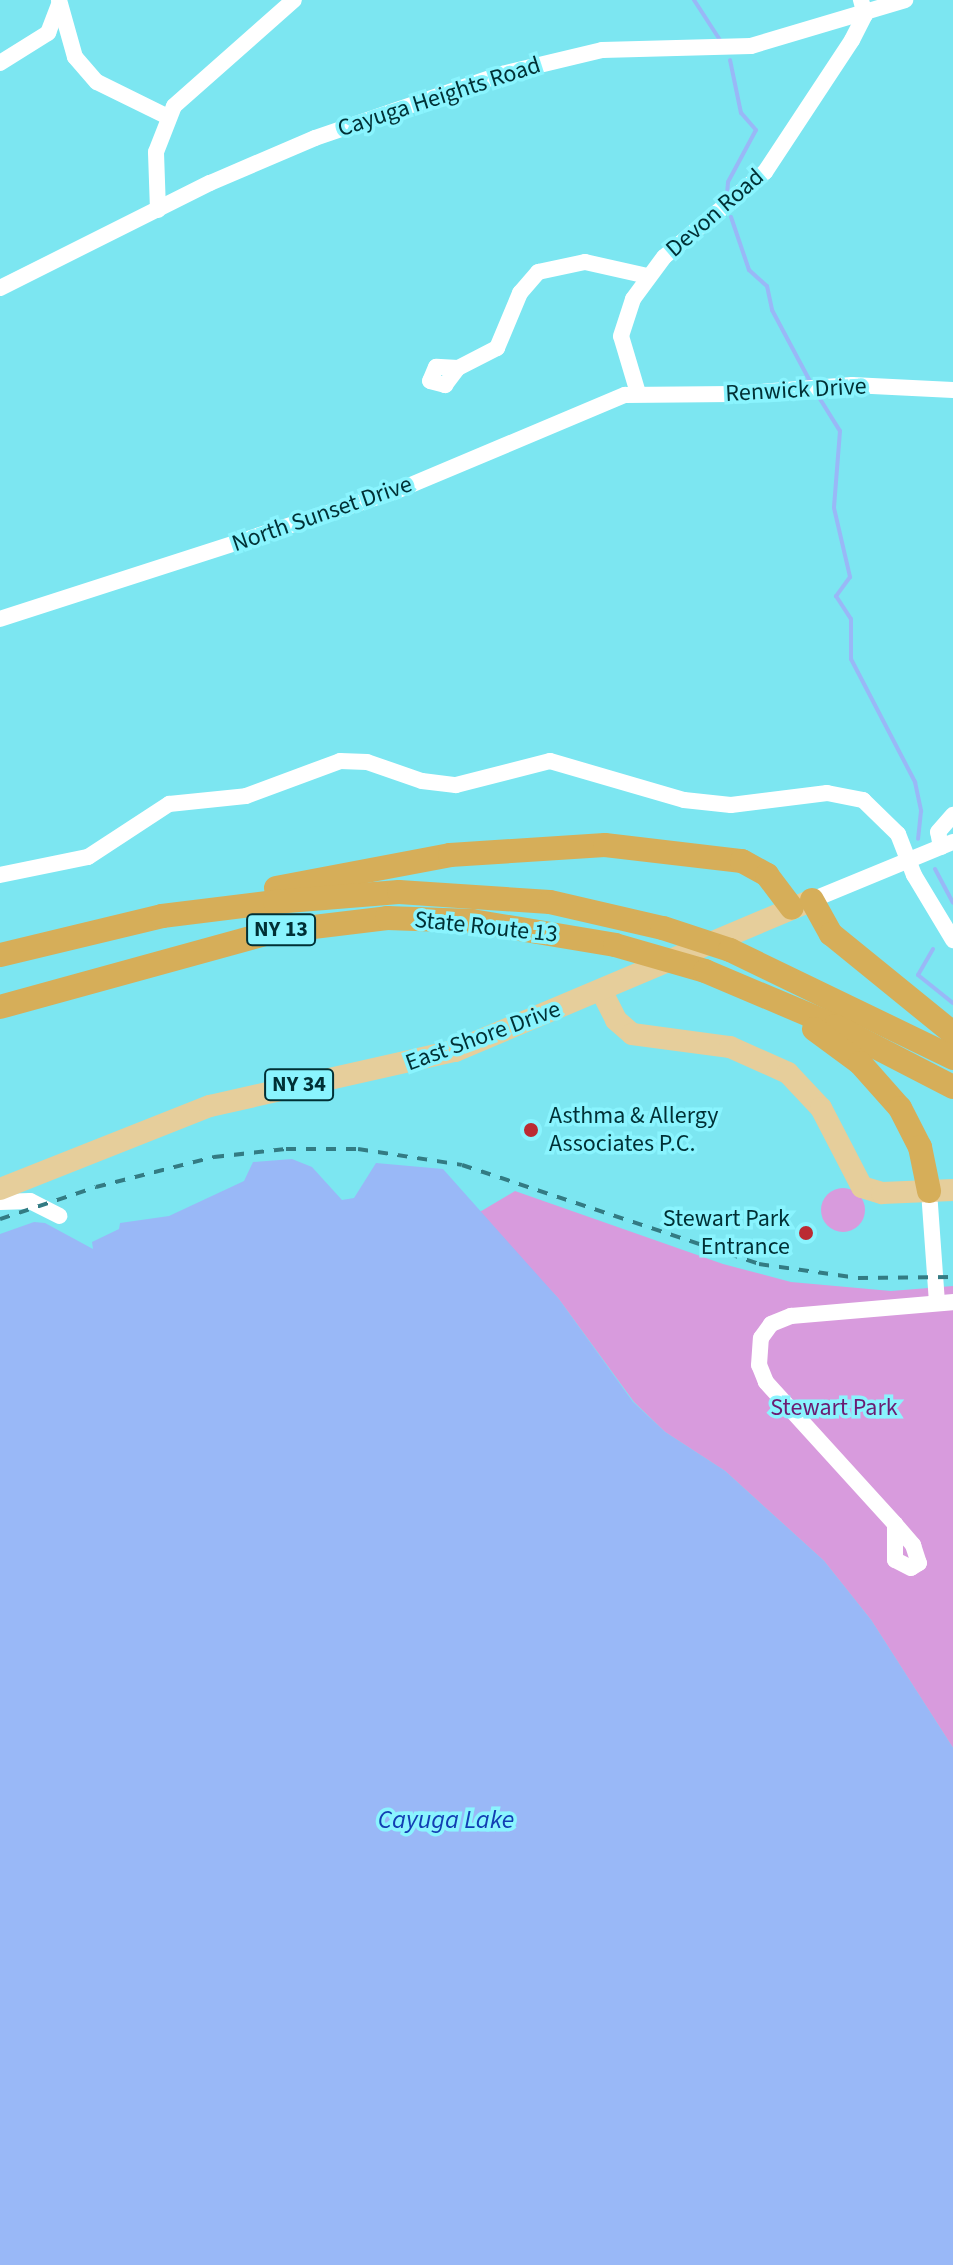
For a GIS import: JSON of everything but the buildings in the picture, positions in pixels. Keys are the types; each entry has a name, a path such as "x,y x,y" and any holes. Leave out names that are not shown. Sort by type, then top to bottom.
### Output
{"highway":[{"path":"162,916 219,899 450,855 559,845 651,848 742,861 767,875 802,904 831,934 953,1033"},
{"name":"State Route 13","path":"0,955 162,916 399,892 550,902 629,919 777,969 953,1058"},
{"name":"State Route 13","path":"0,1007 223,942 332,922 472,921 570,935 655,956 742,985 953,1087"},
{"path":"769,998 848,1054 889,1092 941,1190"}],"main road":[{"name":"East Shore Drive","path":"0,1189 210,1106 426,1060 602,992 802,904"},
{"path":"602,992 616,1020 632,1034 730,1047 788,1073 821,1108 854,1181 871,1191 941,1190"}],"street":[{"path":"158,210 156,152 168,117 190,87 294,0"},
{"name":"Cayuga Heights Road","path":"0,288 158,210 315,138 544,61 602,50 751,46 864,6 905,0"},
{"path":"59,1 75,57"},
{"path":"0,63 31,48 48,33 59,1"},
{"name":"Devon Road","path":"638,393 621,336 625,314 647,276 686,236 765,172 864,6"},
{"path":"31,48 56,46 75,57 117,96 168,117"},
{"path":"458,368 503,342 520,293 538,272 585,262 647,276"},
{"name":"Renwick Drive","path":"638,393 831,386 953,390"},
{"name":"North Sunset Drive","path":"0,619 394,492 602,402 638,393"},
{"path":"0,875 88,857 169,804 246,796 324,765 353,761 439,785 471,783 550,761 657,795 707,803 849,795 888,821 910,859 914,875 953,940"},
{"path":"947,844 938,832 953,815"},
{"name":"East Shore Drive","path":"802,904 947,844"},
{"path":"895,1524 766,1382 759,1349 766,1329 791,1316 945,1302 941,1190"},
{"path":"0,1202 30,1201 59,1216"}],"green space":[{"path":"843,1188 859,1194 865,1210 859,1226 843,1232 827,1226 821,1210 827,1194"},
{"name":"Stewart Park","path":"515,1191 723,1264 791,1282 891,1291 953,1286 953,1748 871,1620 824,1561 725,1471 665,1432 634,1402 558,1298 478,1213"}],"water":[{"name":"Cayuga Lake","path":"292,1159 312,1167 342,1200 354,1198 376,1163 443,1169 558,1298 633,1402 665,1432 725,1471 824,1561 871,1620 953,1748 953,2265 0,2265 0,1234 34,1222 45,1223 93,1249 92,1242 119,1229 120,1223 169,1216 244,1181 253,1162"}],"waterway":[{"path":"694,0 720,40"},
{"path":"727,194 728,182 756,130 741,113 730,60"},
{"path":"731,217 749,270 767,286 772,310 811,383"},
{"path":"815,391 840,431 834,508 850,577 836,596 851,619 851,659 915,782 921,811 918,839"},
{"path":"935,869 953,903"},
{"path":"933,949 918,975 953,1003"}],"railway":[{"path":"0,1219 96,1187 214,1157 286,1149 358,1149 462,1165 759,1264 858,1278 953,1277"}],"place":[{"name":"Asthma & Allergy Associates P.C.","path":"531,1130"},
{"name":"Stewart Park Entrance","path":"806,1233"}]}
